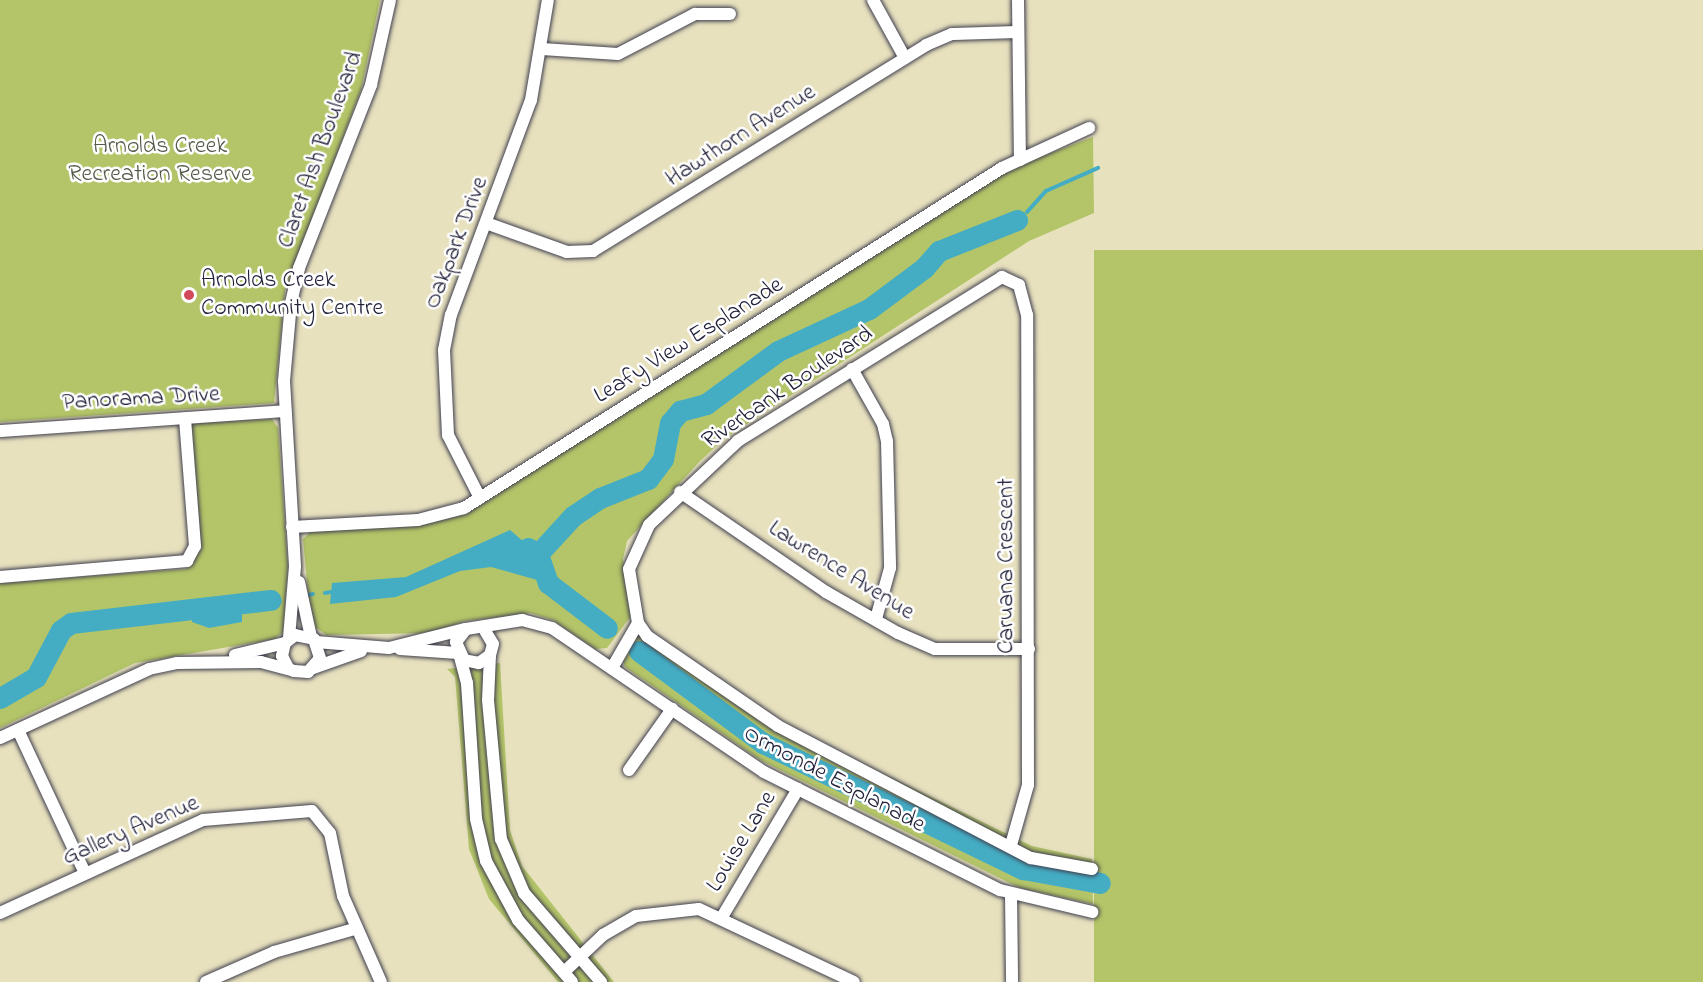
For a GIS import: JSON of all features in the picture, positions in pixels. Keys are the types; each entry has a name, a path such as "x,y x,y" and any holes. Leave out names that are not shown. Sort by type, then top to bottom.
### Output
{"street":[{"name":"Claret Ash Boulevard","path":"314,640 295,566 285,411 285,344 299,268 371,85 390,0"},
{"name":"Oakpark Drive","path":"480,498 453,453 442,382 451,315 521,133 542,49 548,0"},
{"path":"873,0 905,58"},
{"path":"1018,0 1020,160"},
{"path":"542,49 618,54 695,15 730,14"},
{"name":"Hawthorn Avenue","path":"486,223 567,252 593,251 905,58 952,34 1018,32"},
{"name":"Leafy View Esplanade","path":"292,527 435,517 480,498 1020,160 1089,128"},
{"name":"Riverbank Boulevard","path":"638,623 629,570 636,547 680,492 738,441 989,280 1008,277 1019,285"},
{"name":"Caruana Crescent","path":"1011,844 1028,785 1027,315 1019,285"},
{"path":"852,369 883,424 887,441 890,568 876,619"},
{"name":"Panorama Drive","path":"0,431 285,411"},
{"path":"0,577 187,561 195,546 185,418"},
{"name":"Lawrence Avenue","path":"680,492 826,592 935,649 1029,649"},
{"name":"Claret Ash Boulevard","path":"287,641 295,566"},
{"path":"0,738 150,669 219,659 287,641 314,640 365,649 389,648 459,655 478,663 492,652 510,623"},
{"name":"Ormonde Esplanade","path":"484,629 510,623 552,628 672,709 798,789 1011,894 1092,912"},
{"path":"612,668 638,623 647,636 778,726 1011,844 1031,858 1092,869"},
{"path":"466,629 458,637 459,655 467,683 476,819 486,861 518,920 568,977 580,957 617,925 655,911 699,909 722,917 838,979 854,982"},
{"path":"389,648 466,629 484,629 492,652 488,700 501,839 524,893 601,982"},
{"path":"313,669 320,657 314,640"},
{"path":"287,641 282,656 288,668"},
{"path":"219,659 288,668 301,673 365,649"},
{"path":"629,770 672,709"},
{"path":"18,730 85,873"},
{"name":"Louise Lane","path":"722,917 798,789"},
{"name":"Gallery Avenue","path":"0,913 203,820 312,811 330,833 354,929 381,982"},
{"path":"1011,894 1012,982"},
{"path":"206,982 274,952 354,929"}],"green space":[{"name":"Arnolds Creek Recreation Reserve","path":"0,0 380,0 361,90 285,290 274,403 0,422"},
{"path":"1093,137 1094,213 1029,241 725,438 700,461 627,541 623,559 631,616 607,648 595,649 553,620 530,613 465,621 430,633 326,635 311,624 303,539 312,530 435,521 1009,169"},
{"path":"1094,250 1703,250 1703,982 1094,982"},
{"path":"272,419 278,428 288,567 283,632 275,639 135,663 0,728 0,583 186,569 200,548 190,423"},
{"path":"638,633 784,725 1032,846 1092,859 1093,904 1020,888 762,761 625,667 622,658"},
{"path":"500,663 510,830 522,866 614,982 558,982 489,899 469,849 455,677 447,669"}],"water":[{"path":"510,530 538,554 548,583 491,567 460,571 396,597 330,604 332,583 406,577"},
{"path":"228,601 242,606 242,622 209,628 192,622 193,608"}],"waterway":[{"path":"1027,212 1046,191 1098,168"},
{"path":"528,548 538,554 573,516 600,498 648,479 663,459 670,423 680,411 706,404 778,351 869,309 924,268 939,251 1017,220"},
{"path":"538,554 548,583 607,628"},
{"path":"325,593 331,592"},
{"path":"308,595 313,594"},
{"path":"0,698 36,677 61,630 71,623 271,600"},
{"path":"639,651 763,743 1023,869 1100,883"}],"place":[{"name":"Arnolds Creek Community Centre","path":"189,295"}]}
